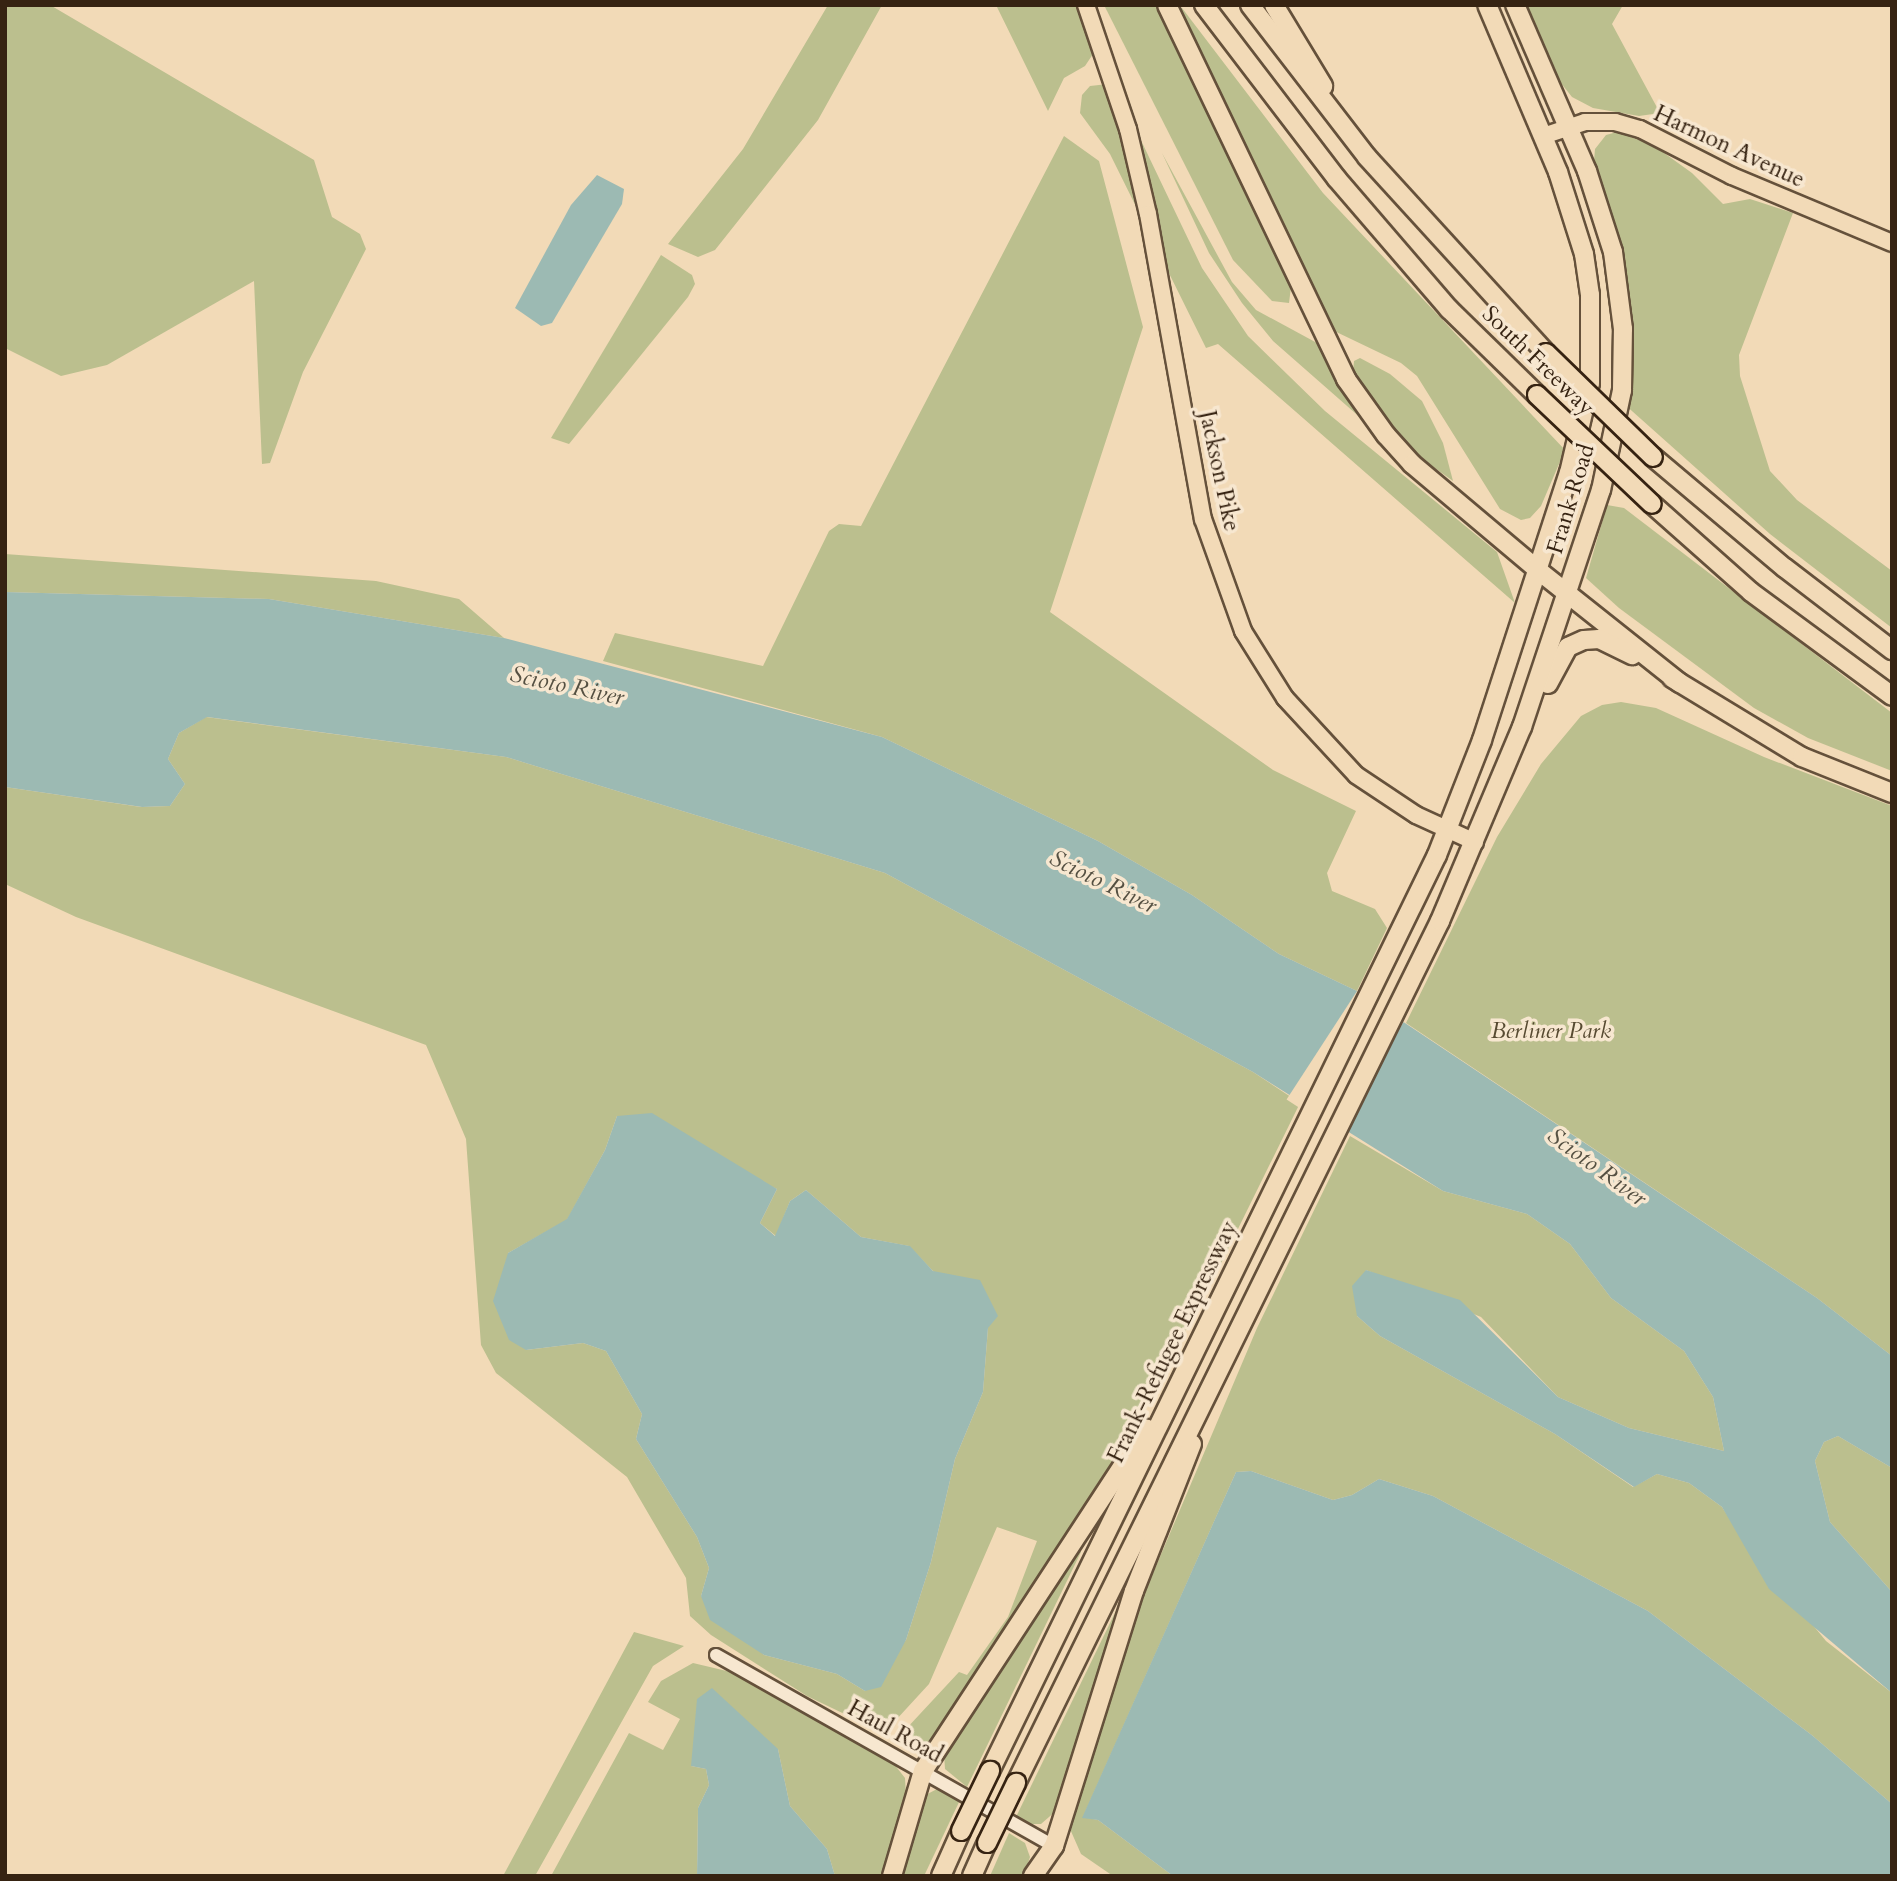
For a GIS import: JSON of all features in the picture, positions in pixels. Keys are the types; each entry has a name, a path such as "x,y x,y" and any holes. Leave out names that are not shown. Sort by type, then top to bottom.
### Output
{"highway":[{"path":"1167,5 1292,271 1355,392 1412,464 1539,571 1680,683"},
{"name":"South Freeway","path":"1204,5 1337,179 1449,309 1652,504 1751,592 1892,696"},
{"name":"South Freeway","path":"1250,5 1367,157 1546,353 1653,457 1785,568 1892,650"},
{"path":"1274,5 1367,157"},
{"name":"Frank Road","path":"1447,830 1539,571 1582,425 1592,345 1584,254 1543,136 1487,5"},
{"name":"Frank Road","path":"1475,842 1499,784 1568,592 1615,438 1623,329 1613,252 1568,125 1515,5"},
{"path":"1499,784 1522,749 1556,665 1568,647 1600,639 1680,683 1802,757 1892,793"},
{"name":"Frank-Refugee Expressway","path":"941,1876 990,1771 1388,962 1447,830"},
{"path":"972,1876 1252,1299 1412,980 1475,842"},
{"path":"1032,1876 1054,1846 1134,1591 1226,1352"},
{"path":"892,1876 923,1771 1188,1367"}],"main road":[{"name":"Jackson Pike","path":"1087,8 1128,129 1148,214 1203,519 1243,631 1285,698 1339,758 1390,799 1475,842"},
{"name":"Harmon Avenue","path":"1543,136 1568,125 1599,121 1640,129 1732,176 1892,243"}],"street":[{"name":"Haul Road","path":"716,1655 1054,1846"}],"green space":[{"path":"5,5 50,5 314,160 332,217 360,234 366,249 303,372 270,463 262,464 254,281 107,365 61,376 5,348"},
{"path":"828,5 882,5 818,120 715,250 698,257 668,244 743,149"},
{"path":"996,5 1079,5 1096,43 1093,54 1085,66 1064,78 1048,111"},
{"path":"1104,5 1155,5 1291,287 1289,303 1272,301 1233,260"},
{"path":"1526,5 1623,5 1612,24 1660,113 1639,116 1593,108 1572,97 1557,78"},
{"path":"1182,8 1323,193 1565,450 1541,506 1530,518 1521,520 1500,509 1417,376 1401,363 1328,328 1178,9"},
{"path":"1108,84 1116,88 1202,268 1248,336 1325,411 1497,552 1515,603 1218,344 1206,348 1110,154 1080,113 1082,95 1090,86"},
{"path":"1617,132 1653,145 1692,173 1723,204 1750,199 1793,213 1739,355 1740,376 1770,471 1797,500 1892,571 1892,628 1770,534 1623,403 1627,297 1620,246 1594,161 1595,149 1606,135"},
{"path":"1064,136 1099,161 1143,327 1050,612 1273,770 1356,811 1327,873 1332,891 1375,909 1387,928 1357,991 1279,954 1192,895 1098,841 882,737 603,661 615,633 763,666 829,531 839,524 861,526"},
{"path":"1162,153 1232,282 1256,310 1317,343 1365,415 1363,420 1273,341 1242,303 1209,253"},
{"path":"661,255 692,275 695,284 688,297 569,444 551,438"},
{"path":"1360,358 1390,374 1422,401 1443,443 1453,481 1411,451 1388,424 1353,372 1354,361"},
{"path":"1607,505 1624,508 1892,713 1892,771 1808,738 1754,708 1619,608 1586,578"},
{"path":"5,554 376,581 459,599 504,638 269,599 5,592"},
{"name":"Berliner Park","path":"1621,702 1656,708 1764,757 1892,806 1892,1356 1817,1298 1406,1023 1497,837 1541,764 1581,716 1602,705"},
{"path":"206,717 506,757 885,873 1253,1072 1300,1103 1201,1304 1067,1540 935,1739 923,1748 903,1739 906,1729 959,1672 967,1675 1008,1617 1037,1541 997,1527 929,1684 884,1733 807,1696 711,1635 690,1616 686,1578 627,1477 496,1373 481,1345 466,1139 426,1045 76,917 5,884 5,787 141,807 170,806 185,784 168,759 179,733","holes":["617,1116 777,1189 760,1223 776,1236 790,1201 806,1190 861,1237 909,1246 988,1328 983,1392 955,1459 931,1562 906,1640 865,1691 837,1674 764,1655 701,1596 709,1568 697,1537 636,1439 642,1414 606,1351 583,1343 526,1350 508,1253 567,1220 605,1150"]},
{"path":"1350,1136 1443,1191 1527,1214 1570,1244 1611,1298 1684,1351 1713,1397 1724,1451 1629,1428 1558,1397 1481,1317 1366,1270 1357,1316 1380,1336 1555,1434 1633,1487 1657,1474 1689,1483 1722,1507 1746,1544 1826,1641 1892,1693 1892,1804 1813,1736 1648,1611 1433,1496 1379,1479 1352,1495 1333,1500 1251,1471 1236,1472 1083,1817 1098,1820 1173,1876 1113,1876 1081,1854 1070,1829 1072,1814 1129,1630 1257,1328"},
{"path":"1838,1436 1892,1468 1892,1592 1830,1522 1815,1461 1824,1442"},
{"path":"1077,1549 1081,1552 967,1787 945,1769 944,1752"},
{"path":"1141,1559 1057,1810 1041,1824 1029,1824 1016,1817"},
{"path":"634,1632 684,1646 653,1666 535,1876 503,1876"},
{"path":"693,1663 735,1673 894,1764 905,1778 906,1796 885,1876 835,1876 827,1849 790,1806 778,1749 691,1766 706,1769 709,1785 698,1808 697,1876 551,1876 629,1733 663,1750 680,1719 648,1702 661,1681"},
{"path":"937,1789 960,1800 924,1876 898,1876 918,1799"},
{"path":"1009,1833 1025,1843 1030,1857 1026,1870 1023,1876 990,1876"}],"water":[{"path":"597,175 624,189 622,204 552,323 541,326 515,308 571,205"},
{"name":"Scioto River","path":"5,592 269,599 504,638 882,737 1098,841 1192,895 1279,954 1357,991 1817,1298 1892,1356 1892,1468 1838,1436 1824,1442 1815,1461 1830,1522 1892,1592 1892,1693 1769,1589 1722,1507 1689,1483 1657,1474 1634,1487 1555,1434 1380,1336 1357,1316 1352,1286 1366,1270 1460,1300 1558,1397 1629,1428 1724,1451 1713,1397 1684,1351 1611,1298 1570,1244 1527,1214 1443,1191 1253,1072 885,873 506,757 207,717 179,733 168,759 185,784 170,806 142,807 5,787"},
{"path":"652,1113 777,1189 760,1223 775,1236 790,1201 806,1190 861,1237 910,1246 933,1271 980,1280 998,1316 988,1328 983,1392 955,1459 931,1562 906,1640 881,1687 865,1691 837,1674 764,1655 710,1620 701,1596 709,1568 697,1537 636,1439 642,1414 606,1351 583,1343 526,1350 509,1340 493,1301 508,1253 567,1219 605,1150 617,1116"},
{"path":"1251,1471 1333,1500 1352,1495 1379,1479 1433,1496 1648,1611 1813,1736 1892,1804 1892,1876 1173,1876 1098,1820 1082,1818 1236,1472"},
{"path":"712,1688 778,1749 790,1806 827,1849 835,1876 697,1876 698,1808 709,1785 706,1769 691,1766 697,1699"}],"pier":[{"path":"1359,988 1406,1018 1334,1130 1287,1100"}]}
